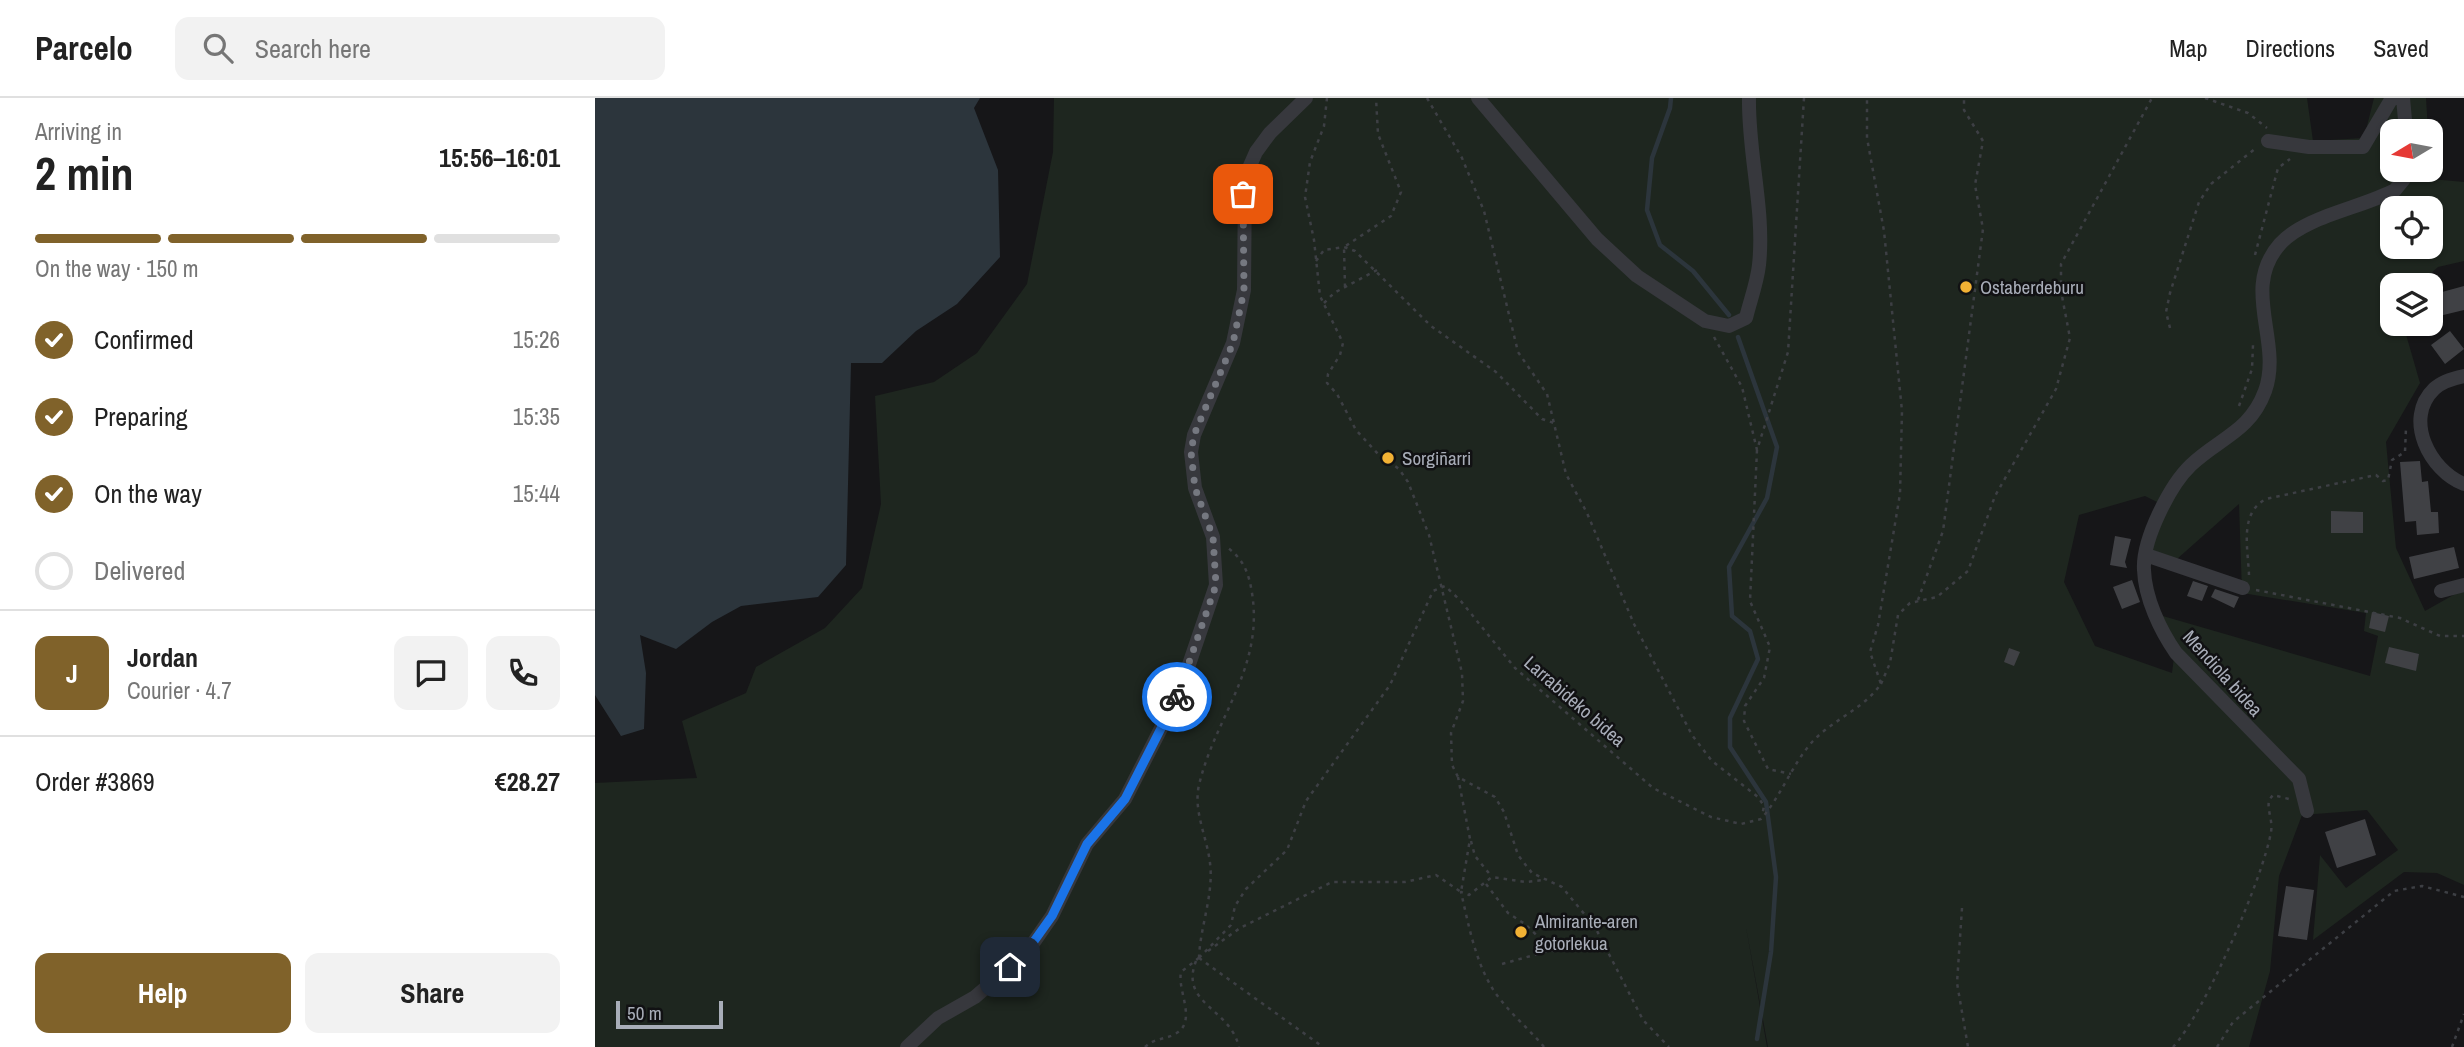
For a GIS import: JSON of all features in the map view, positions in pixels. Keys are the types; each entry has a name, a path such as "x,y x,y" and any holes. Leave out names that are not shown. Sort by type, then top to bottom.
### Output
{"street":[{"path":"907,1047 938,1018 975,997 1027,951 1052,916 1087,844 1125,799 1180,691 1216,585 1213,537 1195,488 1191,452 1194,435 1233,343 1244,290 1245,177 1255,152 1270,133 1306,98"},
{"path":"1478,98 1597,239 1637,276 1705,321 1730,326 1746,318 1759,266 1749,98"},
{"path":"2274,142 2363,147 2392,98"},
{"path":"2403,98 2405,119"},
{"name":"Mendiola bidea","path":"2307,811 2299,779 2185,662 2163,635 2143,568 2167,497 2178,478 2192,463 2243,427 2264,394 2271,357 2260,297 2261,278 2275,251 2281,243 2301,229 2395,190 2402,182"},
{"path":"2464,376 2434,388 2422,406 2421,425 2425,444 2433,461 2445,474 2464,484"},
{"path":"2146,555 2243,588"},
{"path":"2441,591 2464,585"}],"path":[{"path":"1327,98 1324,126 1310,162 1305,197 1314,240 1320,296 1343,343 1340,355 1328,374 1327,383 1337,394 1356,430 1378,454 1399,469 1408,482 1429,535 1462,674 1463,701 1451,742 1452,765 1458,777 1475,856 1492,877 1526,882 1553,882"},
{"path":"1315,263 1324,250 1344,247 1391,216 1401,192 1378,134 1376,98"},
{"path":"1427,98 1462,158 1484,211 1518,352 1547,394 1566,474 1587,513 1634,624 1674,704 1712,761 1758,797 1764,806 1761,819"},
{"path":"1790,774 1768,769 1744,722 1745,706 1763,678 1770,647 1750,601 1757,450 1789,352 1804,98"},
{"path":"1867,98 1867,138 1884,230 1902,411 1900,494 1878,625 1870,652 1881,684"},
{"path":"1918,600 1943,531 1983,229 1975,185 1983,141 1964,110 1964,98"},
{"path":"1761,819 1815,738 1863,705 1881,684 1890,663 1898,615 1903,608 1918,600 1937,597 1968,571 1995,496 2049,404 2069,350 2061,291 2061,264 2152,98"},
{"path":"2170,328 2165,312 2199,202 2211,184 2244,154 2274,142 2258,119 2205,98"},
{"path":"1344,247 1355,251 1377,270 1431,326 1496,372 1542,419 1554,424"},
{"path":"1344,247 1345,287"},
{"path":"1324,303 1345,287 1377,270"},
{"path":"1705,321 1742,387 1757,450"},
{"path":"2405,452 2392,460 2388,480 2383,481 2376,475 2266,499 2255,505 2249,515 2250,579 2243,588 2314,599 2400,618 2440,636 2464,636"},
{"path":"1213,537 1235,553 1247,570 1254,606 1255,635 1248,662 1199,785 1200,817 1210,876 1198,959 1191,976 1196,992 1229,1023 1239,1047"},
{"name":"Larrabideko bidea","path":"1440,588 1445,586 1450,590 1515,668 1579,727 1653,788 1711,817 1741,824 1761,819"},
{"path":"1198,959 1231,925 1235,906 1247,889 1287,850 1306,801 1390,685 1433,591 1440,588"},
{"path":"1458,777 1495,797 1504,812 1518,855 1532,873 1562,887 1595,927 1643,1020 1669,1047"},
{"path":"2173,1047 2201,1001 2246,908 2271,832 2269,800 2273,795 2281,795 2307,811"},
{"path":"1471,839 1461,892 1481,964 1498,997 1544,1047"},
{"path":"1145,1047 1151,1041 1175,1034 1186,1021 1179,978 1181,972 1240,928 1332,882 1405,882 1436,875 1469,895 1492,877"},
{"path":"1486,884 1508,913 1525,924 1557,954"},
{"path":"2217,1047 2233,1022 2394,891 2422,886 2464,897"},
{"path":"1962,908 1957,982 1968,1047"},
{"path":"1503,964 1552,950"},
{"path":"1198,959 1323,1047"},
{"path":"2452,1047 2464,1014"}],"shaded area":[{"path":"595,98 980,98 974,108 998,170 1000,257 957,304 916,331 882,363 851,363 846,565 818,597 741,606 712,622 676,649 640,635 646,673 644,729 621,736 595,695"},
{"path":"1054,98 2307,98 2313,141 2364,138 2374,98 2426,98 2427,119 2380,119 2380,182 2464,182 2464,261 2438,267 2431,273 2380,273 2380,336 2406,336 2420,383 2386,442 2396,548 2425,611 2464,589 2464,885 2437,873 2404,872 2313,940 2320,855 2346,888 2398,850 2367,810 2302,815 2279,876 2270,971 2249,1047 1768,1047 1746,927 1767,1047 595,1047 595,783 697,778 682,721 746,693 756,667 825,628 862,588 881,504 875,396 934,382 977,353 1027,284 1053,152","holes":["2145,496 2157,502 2141,550 2177,559 2239,504 2242,593 2366,613 2364,631 2378,636 2370,676 2149,612 2174,657 2172,673 2095,646 2064,582 2079,515"]}],"building":[{"path":"2464,286 2464,310 2443,315 2443,292"},
{"path":"2450,331 2464,349 2445,364 2431,345"},
{"path":"2420,461 2422,482 2428,481 2431,512 2438,512 2439,533 2417,535 2416,521 2405,522 2400,462"},
{"path":"2331,511 2363,512 2363,533 2331,533"},
{"path":"2115,536 2131,539 2125,562 2127,568 2110,565"},
{"path":"2454,547 2459,568 2414,579 2409,557"},
{"path":"2132,580 2140,602 2122,609 2113,587"},
{"path":"2193,581 2208,586 2202,601 2187,596"},
{"path":"2215,589 2239,597 2234,608 2211,597"},
{"path":"2372,612 2389,616 2385,632 2369,628"},
{"path":"2389,647 2419,654 2416,671 2385,663"},
{"path":"2009,648 2020,652 2014,666 2004,662"},
{"path":"2365,819 2376,855 2337,868 2325,832"},
{"path":"2286,886 2314,890 2307,940 2278,936"}],"waterway":[{"path":"1671,98 1652,158 1647,210 1660,245 1693,271 1729,315"},
{"path":"1738,337 1777,447 1767,498 1729,567 1732,616 1750,631 1758,659 1730,718 1730,747 1766,802 1776,877 1771,952 1757,1039"}],"way so far":[{"path":"1177,697 1216,585 1213,537 1195,488 1191,452 1194,435 1233,343 1244,290 1243,194"}],"place":[{"name":"Ostaberdeburu","path":"1966,287"},
{"name":"Sorgiñarri","path":"1388,458"},
{"name":"Almirante-aren gotorlekua","path":"1521,932"}],"route":[{"path":"1010,967 1027,951 1052,916 1087,844 1125,799 1177,697"}]}
